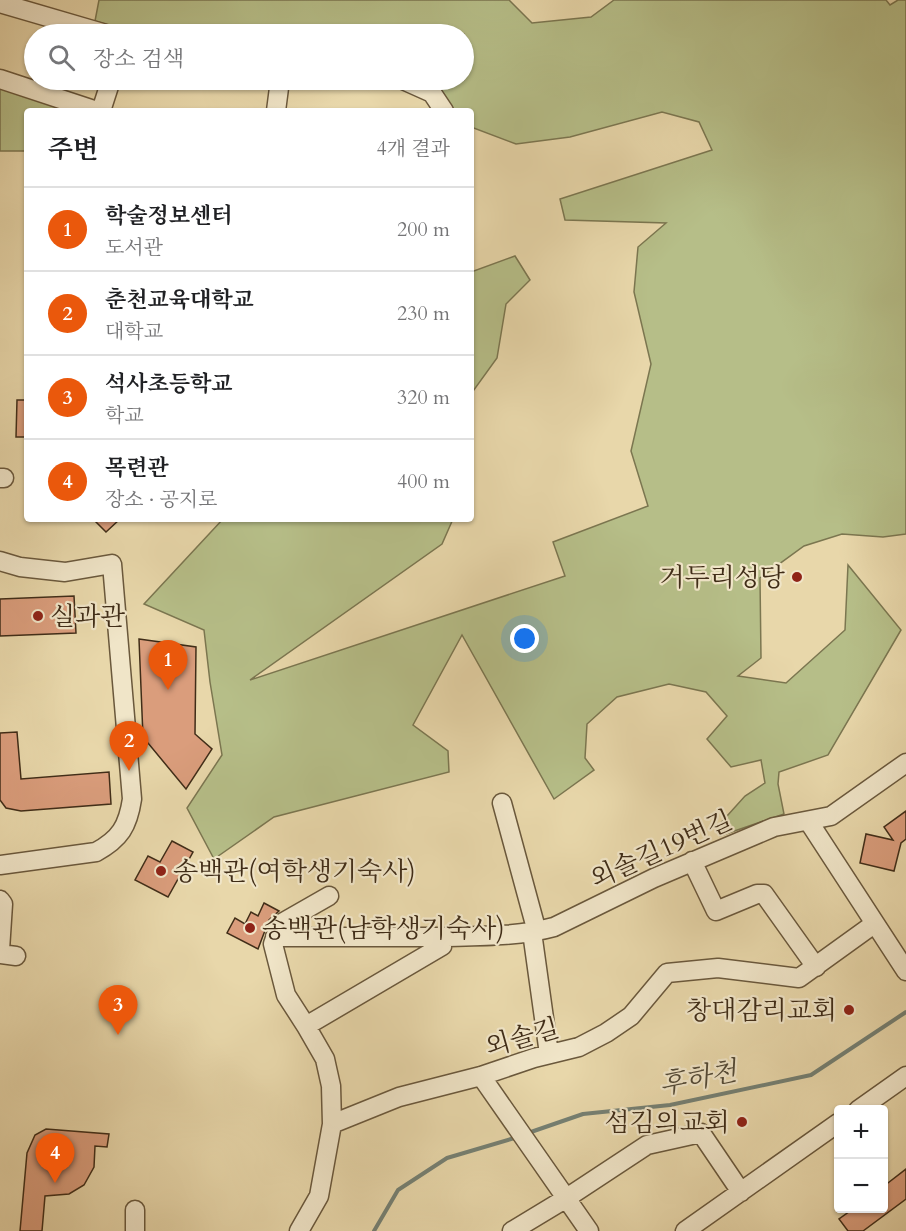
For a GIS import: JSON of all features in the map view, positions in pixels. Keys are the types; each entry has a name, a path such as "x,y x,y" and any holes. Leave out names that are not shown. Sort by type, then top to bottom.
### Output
{"street":[{"path":"0,3 72,24"},
{"path":"0,80 24,88"},
{"path":"32,90 89,108"},
{"path":"100,108 107,90"},
{"path":"276,108 279,90"},
{"path":"425,90 432,93 442,108"},
{"path":"0,561 20,567 65,572 112,564 132,799 129,818 122,831 109,845 96,852 0,865"},
{"name":"외솔길19번길","path":"275,937 440,937 534,932 554,927 654,878 774,827 831,816 906,762"},
{"path":"502,803 534,932 549,1054"},
{"path":"808,822 906,971"},
{"path":"692,861 716,912 757,894 764,894 816,967"},
{"path":"299,1231 319,1196 332,1124 331,1086 325,1059 286,995 273,944 280,924 329,896"},
{"path":"0,900 3,904 5,954"},
{"name":"외솔길","path":"332,1124 399,1097 482,1076 549,1054 579,1047 606,1033 631,1016 667,973 718,968 799,978 874,924"},
{"path":"306,1026 442,946 440,937"},
{"path":"482,1076 589,1231"},
{"path":"865,1105 906,1076"},
{"path":"685,1231 834,1126"},
{"path":"512,1231 647,1145 701,1133 741,1192"},
{"path":"135,1210 135,1231"}],"green space":[{"path":"99,0 509,0 532,23 591,17 614,0 886,0 890,5 898,0 906,0 906,534 883,537 842,534 804,546 760,578 761,658 738,676 786,683 845,630 848,565 901,630 828,755 779,772 778,784 784,814 720,836 718,826 745,796 765,783 761,760 731,767 707,739 727,716 706,692 669,684 617,697 587,724 585,758 594,770 554,799 462,635 413,725 448,751 449,772 274,817 214,859 187,808 222,755 204,630 144,604 220,522 452,522 442,544 250,680 565,576 553,542 648,506 631,451 651,364 634,292 638,247 666,223 565,220 560,199 712,150 699,122 662,112 570,137 516,144 474,128 474,108 443,108 422,90 474,90 474,24 105,24 95,21"},
{"path":"0,86 68,108 24,108 24,151 0,151"},
{"path":"515,256 530,280 506,304 497,358 474,390 474,271"}],"building":[{"path":"17,400 24,400 24,437 16,437"},
{"path":"96,522 117,522 106,532"},
{"name":"실과관","path":"74,596 76,633 0,636 0,599"},
{"path":"139,639 196,647 195,734 212,749 186,789 143,737"},
{"path":"17,732 21,779 109,772 111,804 21,811 6,808 0,800 0,733"},
{"path":"906,811 906,839 901,843 894,871 860,863 866,834 893,840 884,827"},
{"name":"송백관(여학생기숙사)","path":"172,841 193,852 168,897 135,880 148,856 160,862"},
{"name":"송백관(남학생기숙사)","path":"264,903 279,911 269,920 258,949 227,933 235,918 245,924 251,912 258,916"},
{"path":"46,1129 109,1134 107,1147 95,1146 94,1167 84,1185 69,1194 45,1196 42,1231 20,1231 27,1153 35,1135"},
{"path":"906,1169 906,1199 888,1212 888,1183"},
{"path":"847,1213 887,1213 863,1231 848,1231 839,1219"}],"waterway":[{"name":"후하천","path":"528,1133 583,1114 670,1105 811,1075 906,1012"},
{"name":"후하천","path":"374,1231 398,1190 447,1158 518,1137"}],"place":[{"name":"거두리성당","path":"797,577"},
{"name":"실과관","path":"38,616"},
{"name":"학술정보센터","path":"168,690"},
{"name":"춘천교육대학교","path":"129,771"},
{"name":"송백관(여학생기숙사)","path":"161,871"},
{"name":"송백관(남학생기숙사)","path":"250,928"},
{"name":"창대감리교회","path":"849,1010"},
{"name":"석사초등학교","path":"118,1035"},
{"name":"섬김의교회","path":"742,1122"},
{"name":"목련관","path":"55,1183"}]}
